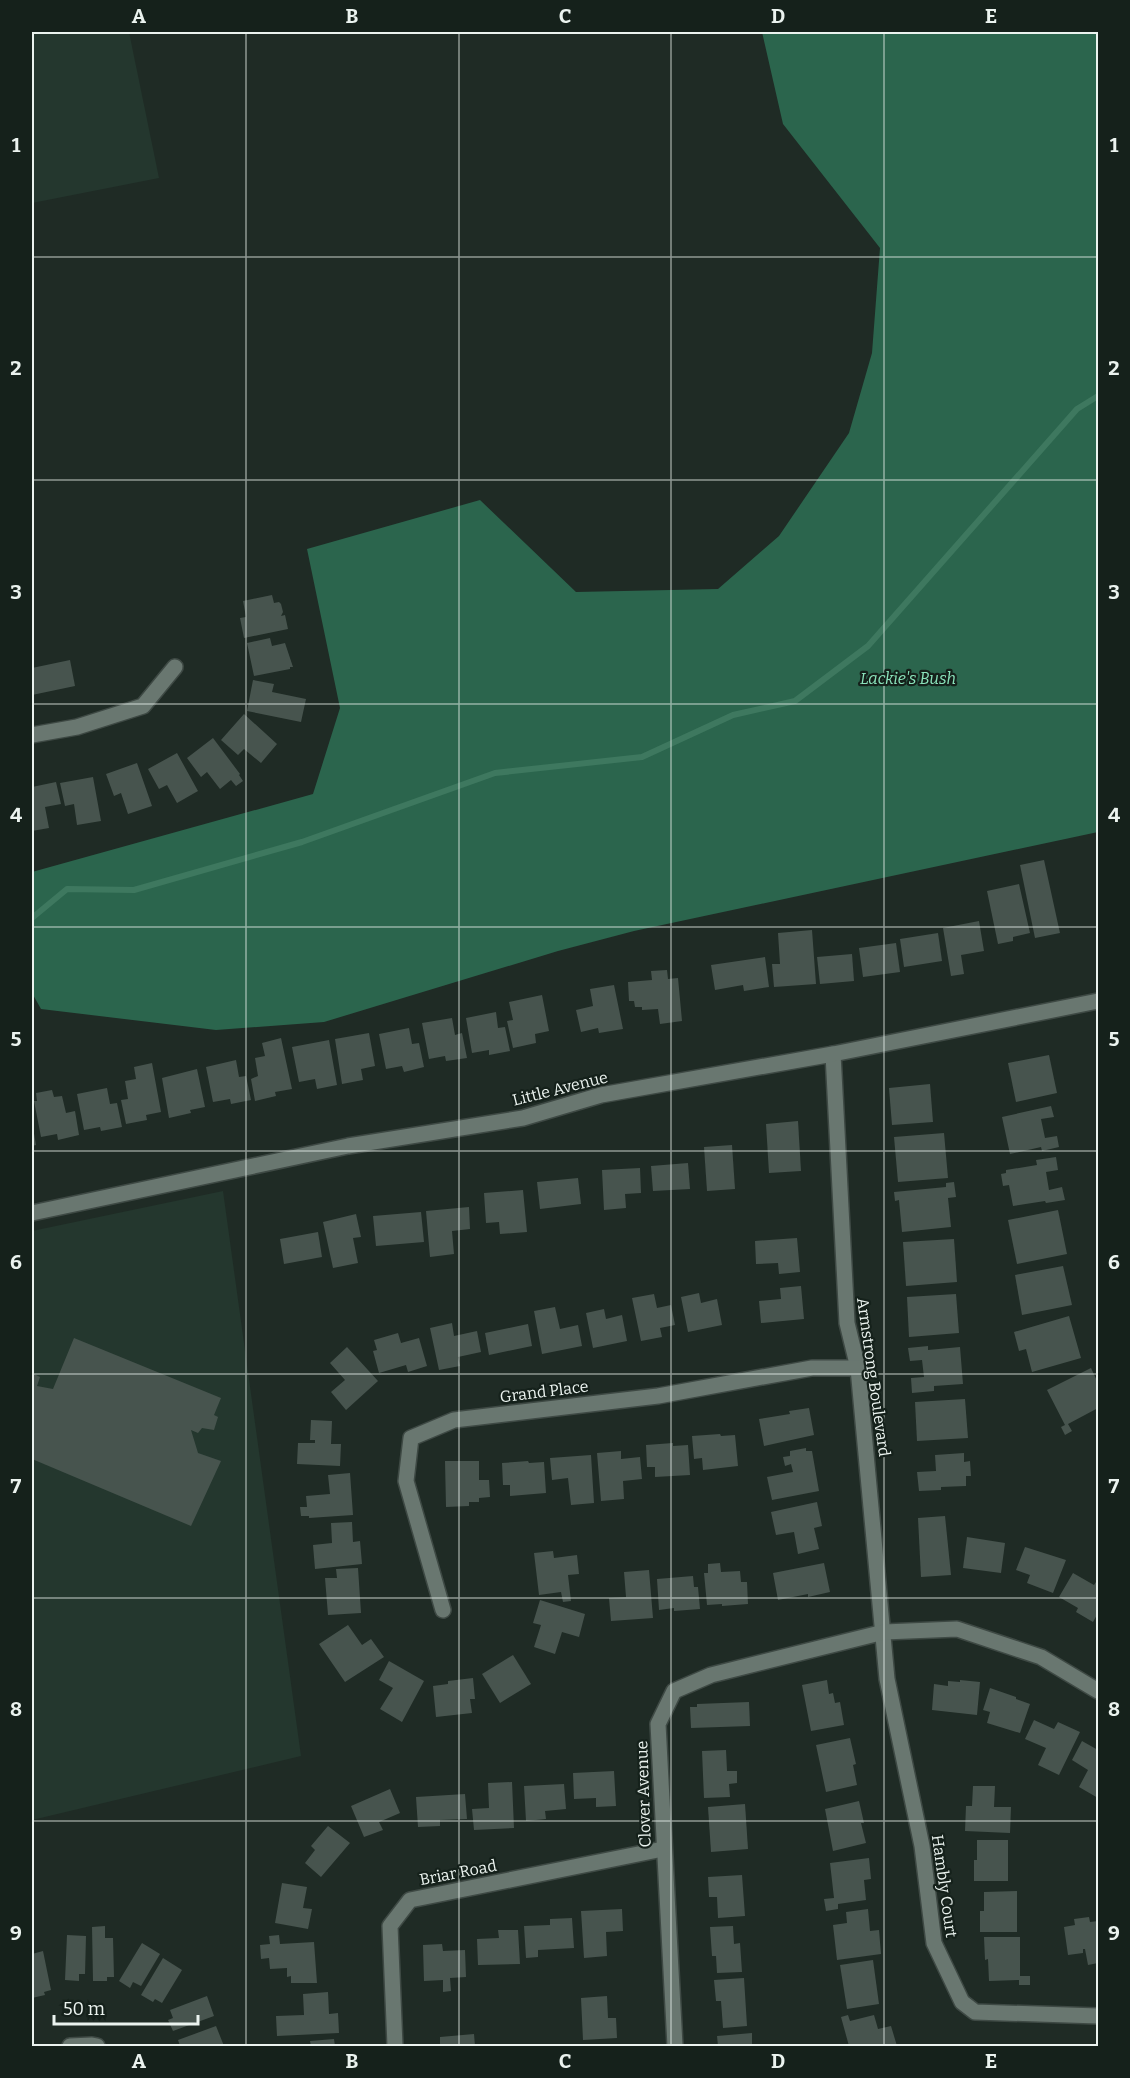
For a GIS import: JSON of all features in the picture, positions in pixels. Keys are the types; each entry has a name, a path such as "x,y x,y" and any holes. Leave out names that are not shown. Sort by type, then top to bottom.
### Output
{"street":[{"path":"32,735 77,726 143,706 176,667"},
{"name":"Little Avenue","path":"32,1213 348,1146 523,1118 601,1095 833,1054 1098,1001"},
{"name":"Armstrong Boulevard","path":"833,1054 847,1323 858,1368 884,1632"},
{"name":"Grand Place","path":"443,1610 406,1481 411,1438 454,1420 658,1395 812,1368 858,1368"},
{"name":"Clover Avenue","path":"675,2046 658,1724 674,1691 711,1675 884,1632 957,1629 1041,1657 1098,1691"},
{"name":"Hambly Court","path":"884,1632 887,1679 922,1846 934,1943 962,2002 975,2012 1098,2016"},
{"name":"Briar Road","path":"395,2046 390,1926 411,1900 663,1849"},
{"path":"70,2046 97,2046"}],"shaded area":[{"path":"32,32 129,32 159,178 32,203"},
{"path":"223,1191 301,1756 32,1820 32,1231"}],"green space":[{"name":"Lackie's Bush","path":"762,32 1098,32 1098,832 634,931 558,951 324,1022 216,1030 41,1009 32,993 32,872 313,794 340,708 307,549 480,500 576,592 718,589 779,536 849,433 872,353 880,248 783,124"}],"building":[{"path":"272,595 274,603 281,604 283,612 281,616 285,615 288,629 244,638 240,618 246,617 243,601"},
{"path":"270,638 272,646 285,643 293,667 254,676 247,643"},
{"path":"70,660 75,686 32,695 32,668"},
{"path":"253,680 274,684 272,692 306,699 301,722 247,711"},
{"path":"244,714 277,744 261,763 244,749 238,755 221,740"},
{"path":"213,738 240,774 243,781 236,786 231,780 220,789 207,772 201,777 187,758"},
{"path":"177,753 198,791 177,803 167,785 159,789 148,769"},
{"path":"137,763 152,806 128,814 121,793 114,796 106,774"},
{"path":"93,777 101,821 77,825 74,804 65,806 60,783"},
{"path":"56,782 61,804 45,807 49,828 32,831 32,787"},
{"path":"1044,860 1060,933 1035,938 1020,865"},
{"path":"1019,884 1030,933 1013,937 1013,941 998,944 987,891"},
{"path":"979,921 984,951 961,955 964,974 951,976 943,928"},
{"path":"812,930 816,984 774,987 772,964 780,964 778,933"},
{"path":"938,933 942,961 904,967 900,939"},
{"path":"896,943 900,972 863,977 859,948"},
{"path":"852,954 854,981 820,984 817,957"},
{"path":"765,957 769,987 744,991 743,985 715,990 711,965"},
{"path":"667,970 668,979 678,978 682,1021 660,1024 658,1009 642,1010 642,1007 635,1007 634,1001 629,1001 628,982 652,980 651,971"},
{"path":"614,985 623,1029 599,1033 598,1028 581,1032 576,1010 593,1006 590,989"},
{"path":"542,995 549,1031 535,1034 536,1043 513,1048 507,1021 513,1020 509,1002"},
{"path":"496,1012 498,1028 505,1027 510,1051 489,1055 489,1050 472,1053 466,1018"},
{"path":"452,1018 455,1035 462,1033 467,1058 446,1061 445,1056 429,1059 422,1023"},
{"path":"409,1028 412,1044 419,1043 424,1067 404,1072 402,1066 386,1069 379,1034"},
{"path":"369,1033 375,1066 361,1069 363,1080 342,1084 335,1039"},
{"path":"281,1038 292,1089 275,1092 276,1096 255,1101 251,1079 258,1076 255,1058 265,1056 262,1043"},
{"path":"329,1040 337,1085 317,1089 315,1079 299,1082 292,1047"},
{"path":"1049,1055 1057,1093 1016,1102 1008,1063"},
{"path":"236,1060 239,1077 246,1076 251,1100 231,1104 230,1099 213,1102 206,1067"},
{"path":"152,1063 161,1112 146,1115 147,1120 126,1124 121,1100 128,1099 125,1081 136,1079 134,1067"},
{"path":"197,1069 205,1107 169,1118 162,1078"},
{"path":"930,1084 933,1122 892,1125 889,1088"},
{"path":"107,1088 110,1104 117,1103 122,1127 101,1131 100,1127 84,1130 77,1094"},
{"path":"52,1090 54,1097 62,1096 66,1113 75,1111 79,1135 58,1140 57,1134 41,1137 34,1101 37,1101 36,1093"},
{"path":"1051,1106 1054,1117 1041,1119 1045,1138 1057,1136 1059,1147 1042,1151 1041,1147 1010,1154 1002,1117"},
{"path":"798,1121 801,1171 769,1173 766,1124"},
{"path":"32,1129 36,1145 32,1146"},
{"path":"944,1133 948,1178 898,1182 894,1137"},
{"path":"732,1145 735,1189 707,1191 704,1147"},
{"path":"1056,1157 1058,1170 1046,1172 1049,1190 1062,1187 1065,1200 1013,1206 1009,1185 1003,1186 1001,1174 1006,1173 1006,1170 1037,1165 1036,1160"},
{"path":"688,1163 690,1189 653,1191 651,1166"},
{"path":"640,1168 641,1193 625,1194 626,1208 604,1210 602,1170"},
{"path":"578,1178 581,1204 540,1209 537,1182"},
{"path":"954,1182 956,1197 948,1198 951,1227 902,1232 899,1200 895,1201 894,1192 946,1187 946,1183"},
{"path":"523,1190 527,1232 500,1234 499,1222 486,1223 484,1193"},
{"path":"469,1207 470,1229 452,1231 454,1254 430,1257 426,1211"},
{"path":"1058,1210 1067,1254 1017,1264 1008,1220"},
{"path":"421,1212 424,1242 376,1246 373,1216"},
{"path":"356,1214 361,1237 353,1238 358,1263 333,1268 323,1222"},
{"path":"318,1232 322,1257 284,1264 280,1239"},
{"path":"797,1238 800,1272 779,1274 778,1263 756,1264 755,1241"},
{"path":"954,1239 957,1282 906,1286 903,1242"},
{"path":"1063,1266 1072,1305 1022,1315 1015,1275"},
{"path":"801,1286 804,1319 761,1323 759,1301 781,1299 780,1288"},
{"path":"699,1293 701,1303 717,1299 722,1325 688,1332 681,1297"},
{"path":"654,1294 657,1308 671,1305 675,1325 660,1328 662,1337 641,1341 632,1298"},
{"path":"956,1294 959,1333 909,1337 907,1297"},
{"path":"555,1307 560,1329 578,1325 582,1346 542,1354 534,1311"},
{"path":"604,1309 606,1319 622,1315 627,1341 593,1348 586,1313"},
{"path":"1069,1316 1081,1358 1032,1372 1026,1349 1019,1351 1014,1332"},
{"path":"452,1323 454,1336 477,1331 481,1352 458,1357 460,1366 439,1370 430,1328"},
{"path":"528,1324 532,1346 489,1355 485,1333"},
{"path":"398,1333 401,1343 419,1338 427,1366 408,1372 406,1365 379,1373 373,1351 377,1350 374,1340"},
{"path":"74,1338 221,1398 214,1415 218,1417 214,1430 202,1428 198,1433 191,1430 198,1453 221,1461 191,1526 32,1459 32,1373 40,1377 37,1386 53,1389"},
{"path":"928,1346 928,1350 960,1347 963,1384 934,1386 934,1391 912,1393 911,1378 924,1377 922,1360 910,1361 908,1348"},
{"path":"347,1347 378,1381 346,1410 331,1392 345,1380 330,1363"},
{"path":"1091,1368 1098,1383 1098,1408 1068,1424 1072,1431 1065,1435 1061,1427 1065,1425 1047,1390"},
{"path":"965,1399 968,1438 917,1441 915,1402"},
{"path":"809,1408 814,1435 764,1446 759,1419"},
{"path":"311,1420 332,1421 331,1444 341,1444 340,1466 297,1464 298,1443 315,1443 315,1440 310,1440"},
{"path":"720,1434 721,1436 735,1435 738,1466 703,1470 702,1458 694,1459 692,1436"},
{"path":"673,1443 673,1446 688,1445 690,1475 655,1477 655,1467 647,1467 646,1445"},
{"path":"806,1448 806,1451 812,1451 819,1491 772,1500 767,1477 793,1472 791,1464 785,1466 783,1457 790,1456 790,1451"},
{"path":"621,1451 621,1459 640,1457 642,1479 623,1481 624,1499 601,1501 597,1453"},
{"path":"964,1453 964,1462 970,1461 971,1476 966,1476 966,1486 919,1491 917,1472 936,1471 935,1455"},
{"path":"591,1455 594,1503 571,1505 568,1478 552,1480 550,1458"},
{"path":"445,1461 479,1461 479,1480 489,1480 490,1497 479,1498 479,1502 469,1502 469,1506 446,1507"},
{"path":"528,1461 529,1463 544,1462 546,1493 510,1496 510,1485 503,1485 502,1463"},
{"path":"350,1473 353,1515 309,1518 309,1516 301,1516 300,1507 307,1507 306,1496 330,1494 328,1475"},
{"path":"817,1502 822,1526 814,1528 819,1549 798,1554 794,1532 776,1535 771,1512"},
{"path":"945,1516 951,1575 921,1577 918,1518"},
{"path":"352,1522 353,1542 360,1541 362,1564 315,1569 313,1545 332,1543 331,1523"},
{"path":"967,1537 1005,1543 1001,1573 963,1568"},
{"path":"1025,1547 1066,1560 1053,1593 1027,1583 1030,1575 1016,1570"},
{"path":"553,1551 554,1558 577,1555 579,1574 568,1575 571,1601 563,1602 561,1592 539,1595 534,1553"},
{"path":"720,1563 721,1572 740,1571 741,1582 747,1582 748,1604 707,1605 704,1573 708,1573 708,1564"},
{"path":"824,1563 830,1592 778,1600 773,1573"},
{"path":"358,1568 361,1613 328,1615 325,1578 337,1578 336,1569"},
{"path":"649,1570 653,1618 611,1621 609,1598 626,1597 624,1572"},
{"path":"1073,1573 1094,1585 1096,1582 1098,1584 1098,1613 1093,1622 1076,1612 1078,1608 1059,1597"},
{"path":"693,1576 694,1587 698,1587 700,1609 659,1610 657,1579"},
{"path":"540,1600 585,1614 579,1637 562,1632 555,1654 534,1647 541,1625 533,1623"},
{"path":"348,1625 362,1645 371,1639 384,1657 345,1682 319,1644"},
{"path":"513,1655 531,1684 500,1703 482,1674"},
{"path":"389,1661 424,1681 402,1722 380,1709 393,1688 379,1680"},
{"path":"473,1678 475,1699 470,1699 472,1713 436,1717 433,1686 448,1684 448,1681"},
{"path":"827,1680 829,1694 833,1693 835,1703 840,1702 844,1725 811,1731 802,1685"},
{"path":"960,1680 980,1682 977,1715 932,1710 934,1684 948,1686 948,1681 960,1682"},
{"path":"990,1688 1030,1704 1020,1733 987,1723 990,1712 983,1710"},
{"path":"749,1702 750,1726 691,1728 690,1707 697,1707 697,1704"},
{"path":"1034,1720 1054,1729 1058,1722 1080,1732 1059,1775 1038,1765 1046,1748 1025,1739"},
{"path":"850,1738 856,1764 853,1765 857,1785 826,1792 816,1745"},
{"path":"1082,1741 1098,1750 1098,1798 1079,1787 1088,1770 1072,1760"},
{"path":"726,1750 727,1771 737,1771 737,1783 729,1784 730,1797 704,1798 702,1751"},
{"path":"614,1771 616,1806 596,1807 596,1798 574,1799 573,1773"},
{"path":"512,1782 514,1828 474,1830 472,1809 489,1808 488,1783"},
{"path":"564,1784 566,1809 545,1811 546,1819 526,1821 524,1786"},
{"path":"973,1786 995,1786 994,1807 1011,1807 1010,1833 965,1831 966,1806 972,1806"},
{"path":"390,1789 400,1813 379,1822 383,1830 364,1837 351,1806"},
{"path":"465,1794 467,1819 440,1820 440,1826 418,1827 416,1797"},
{"path":"859,1801 866,1843 833,1851 825,1809"},
{"path":"745,1804 748,1849 711,1852 708,1807"},
{"path":"328,1826 350,1843 321,1877 305,1863 315,1850 311,1846"},
{"path":"977,1840 1008,1840 1008,1881 974,1881"},
{"path":"869,1858 871,1879 864,1880 866,1900 838,1904 838,1909 826,1911 824,1899 834,1898 830,1863"},
{"path":"742,1875 745,1916 718,1918 717,1897 709,1897 708,1877"},
{"path":"282,1883 307,1887 303,1908 312,1909 308,1929 275,1923"},
{"path":"1017,1891 1017,1932 980,1932 980,1911 984,1911 984,1892"},
{"path":"622,1909 623,1931 606,1932 607,1956 584,1958 581,1911"},
{"path":"868,1909 870,1931 879,1930 881,1954 837,1960 833,1925 847,1923 846,1912"},
{"path":"1089,1917 1090,1922 1098,1921 1098,1963 1088,1965 1085,1949 1083,1953 1068,1955 1064,1927 1075,1925 1074,1919"},
{"path":"572,1918 574,1948 538,1950 538,1957 526,1958 524,1926 550,1925 550,1919"},
{"path":"105,1926 105,1938 113,1938 114,1977 107,1977 107,1981 93,1981 92,1927"},
{"path":"733,1926 734,1944 740,1943 742,1972 717,1973 716,1956 712,1956 710,1927"},
{"path":"498,1930 518,1930 520,1964 478,1965 477,1939 499,1938"},
{"path":"67,1935 86,1936 85,1974 79,1974 79,1981 65,1980"},
{"path":"279,1935 280,1944 314,1942 317,1983 291,1983 291,1976 287,1977 287,1968 270,1969 269,1958 261,1959 260,1945 270,1944 269,1936"},
{"path":"984,1937 1020,1937 1020,1976 1030,1976 1030,1985 1019,1985 1019,1980 989,1981"},
{"path":"142,1943 160,1954 141,1986 133,1982 130,1988 119,1981"},
{"path":"442,1944 443,1951 465,1950 466,1977 450,1978 451,1991 443,1992 443,1980 424,1981 423,1945"},
{"path":"43,1951 51,1990 44,1992 45,1995 32,1998 32,1954"},
{"path":"163,1958 182,1970 162,2003 155,1999 153,2002 141,1995"},
{"path":"873,1960 879,2004 847,2009 840,1965"},
{"path":"744,1978 747,2026 723,2028 721,2001 716,2001 714,1980"},
{"path":"328,1992 329,2014 338,2013 339,2033 277,2036 276,2016 304,2015 303,1994"},
{"path":"207,1996 214,2016 173,2031 168,2020 173,2018 170,2010"},
{"path":"607,1996 608,2018 616,2018 617,2038 583,2040 581,1998"},
{"path":"848,2015 850,2021 874,2015 878,2029 891,2026 897,2046 849,2046 841,2017"},
{"path":"216,2026 224,2046 180,2046 178,2040"},
{"path":"752,2033 752,2046 718,2046 717,2036"},
{"path":"474,2034 475,2046 440,2046 440,2037"},
{"path":"334,2039 335,2046 311,2046 310,2041"}],"waterway":[{"path":"32,918 67,889 134,890 302,842 495,773 642,757 733,715 795,701 868,646 1077,409 1098,396"}]}
